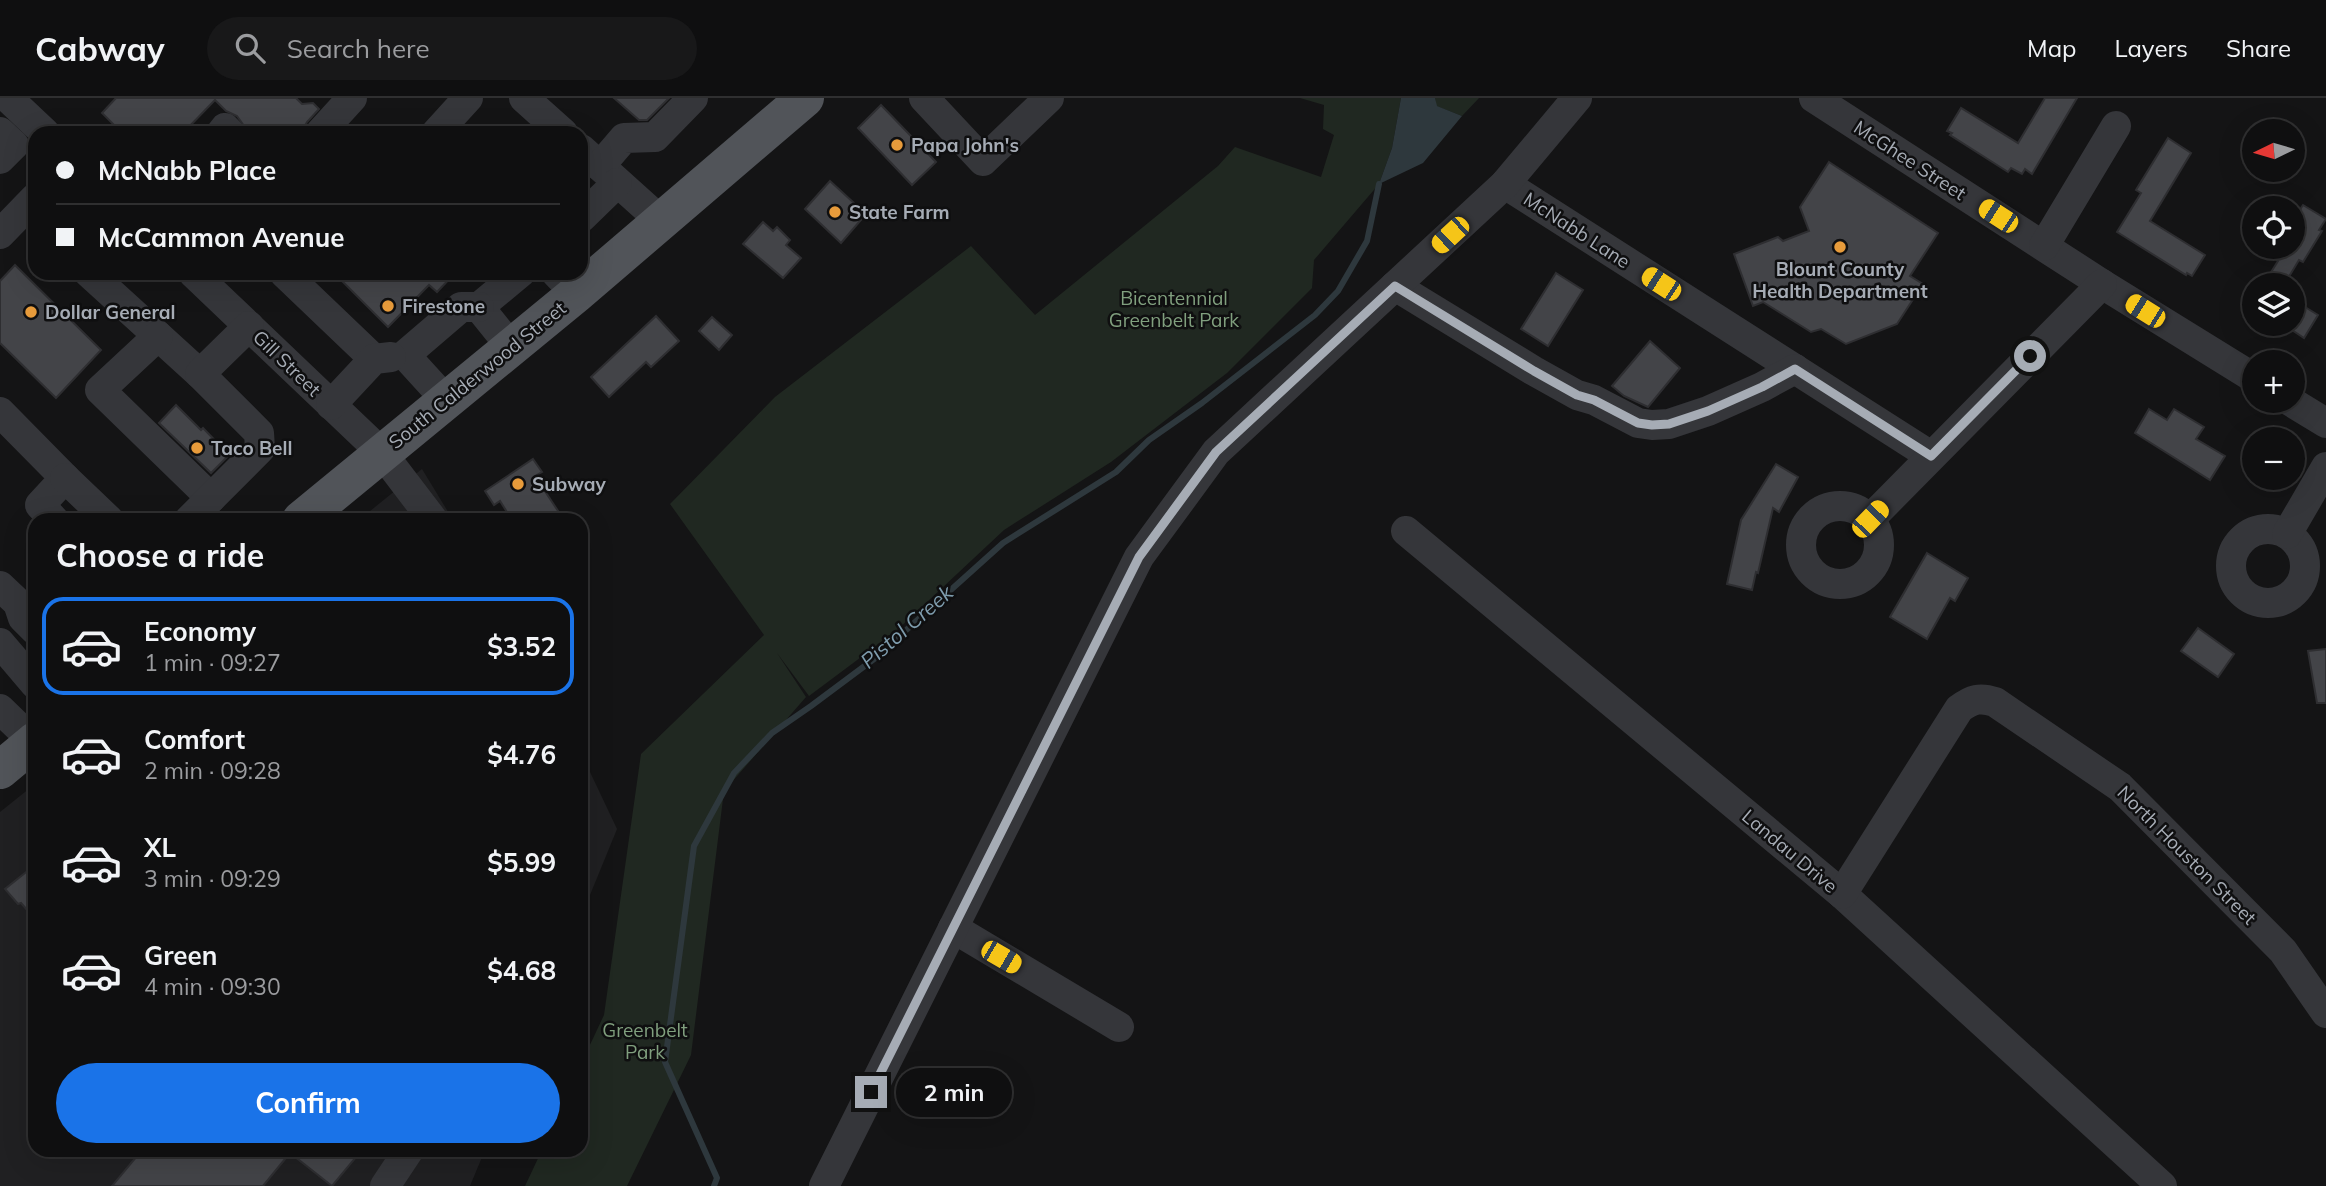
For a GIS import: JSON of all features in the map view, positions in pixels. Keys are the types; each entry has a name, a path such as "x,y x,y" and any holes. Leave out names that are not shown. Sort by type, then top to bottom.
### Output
{"main road":[{"name":"South Calderwood Street","path":"588,269 661,221 792,109"},
{"name":"South Calderwood Street","path":"309,513 512,348 566,284"},
{"path":"0,770 28,747"}],"street":[{"path":"8,98 38,126"},
{"path":"442,126 468,98"},
{"path":"524,98 555,126"},
{"path":"588,199 600,166 624,138 655,137 693,98"},
{"path":"924,98 984,161 1049,98"},
{"path":"824,1186 1139,557 1216,452 1506,184 1577,98"},
{"name":"McGhee Street","path":"1814,98 2102,284 2242,371"},
{"path":"326,126 347,100"},
{"path":"2044,246 2116,126"},
{"path":"5,145 28,135"},
{"path":"600,166 661,221"},
{"name":"McNabb Lane","path":"1506,184 1931,456"},
{"path":"97,280 200,374 259,433 260,449 196,513"},
{"name":"Gill Street","path":"200,280 382,453 428,513"},
{"path":"291,280 373,359"},
{"path":"331,405 373,359 405,355 461,307 479,307 512,280"},
{"path":"1870,519 2102,284"},
{"path":"1395,286 1534,371 1577,395 1594,400 1638,423 1669,424 1708,411 1795,369"},
{"path":"479,307 512,348"},
{"path":"200,374 249,326"},
{"path":"158,336 100,390 211,498"},
{"path":"405,355 446,400"},
{"path":"2305,410 2326,423"},
{"path":"0,412 102,513"},
{"path":"2287,534 2326,467"},
{"path":"47,513 40,505 65,478"},
{"name":"Landau Drive","path":"1406,531 1842,894 2162,1186"},
{"path":"0,586 18,603 28,622"},
{"path":"28,625 0,641 28,675"},
{"name":"North Houston Street","path":"1842,894 1959,709 1971,700 1983,698 1995,702 2120,786 2283,951 2326,1013"},
{"path":"0,709 28,735"},
{"path":"953,928 1119,1027"},
{"path":"385,1186 404,1157"}],"shaded area":[{"path":"1401,98 1435,98 1437,106 1462,116 1423,163 1379,184 1392,148"},
{"path":"422,469 449,513 368,513"},
{"path":"588,768 617,829 588,900"},
{"path":"28,790 28,1157 482,1157 470,1186 0,1186 0,812"}],"green space":[{"path":"1300,98 1401,98 1392,148 1379,184 1314,260 1312,288 1227,373 1111,462 1004,530 896,631 809,696 777,653 806,697 724,791 691,1055 627,1186 525,1186 539,1157 588,1157 588,1049 604,1015 641,754 764,635 670,504 775,397 971,246 1035,315 1218,166 1235,147 1321,177 1334,135 1323,129 1324,105"},
{"path":"1435,98 1479,98 1462,116 1436,106"}],"building":[{"path":"116,98 296,98 302,104 313,103 319,109 305,126 244,126 237,116 226,111 215,100 190,126 115,126 102,113"},
{"path":"614,98 669,98 647,120 639,120"},
{"path":"2045,98 2077,98 2032,174 2025,169 2022,174 2011,168 2008,172 1947,131 1961,108 2018,143"},
{"name":"Papa John's","path":"881,105 936,162 912,185 858,128"},
{"path":"2168,138 2191,153 2150,221 2205,255 2192,276 2187,273 2186,275 2117,232 2141,193 2136,190"},
{"name":"Blount County Health Department","path":"1829,162 1938,233 1910,276 1923,284 1897,324 1846,344 1821,329 1811,332 1763,302 1753,306 1734,254 1778,237 1783,241 1809,231 1800,207"},
{"name":"State Farm","path":"830,181 866,214 841,243 805,209"},
{"path":"2305,206 2326,219 2319,230 2322,231 2305,259"},
{"path":"763,222 773,231 777,227 790,240 786,245 801,258 783,278 743,244"},
{"path":"2275,259 2305,259 2303,262 2299,260 2291,273 2270,273 2278,261"},
{"name":"Dollar General","path":"15,265 101,350 56,398 0,343 0,281"},
{"path":"1556,273 1583,290 1548,346 1521,329"},
{"name":"Firestone","path":"341,280 448,280 437,292 429,285 388,327"},
{"path":"2305,307 2318,315 2304,338 2301,336 2305,336"},
{"path":"656,316 679,341 651,367 646,362 609,397 591,377"},
{"path":"712,317 732,335 719,350 699,331"},
{"path":"1650,341 1680,368 1648,407 1624,396 1612,386"},
{"name":"Taco Bell","path":"176,405 229,455 211,473 159,423"},
{"path":"2149,409 2167,420 2174,409 2204,427 2196,439 2225,456 2210,480 2135,433"},
{"name":"Subway","path":"533,459 542,472 535,476 559,513 508,513 500,501 494,505 485,491"},
{"path":"1776,464 1798,477 1779,512 1773,508 1752,590 1727,584 1741,520"},
{"path":"1927,553 1968,578 1955,601 1950,598 1927,639 1890,617"},
{"path":"2198,628 2234,654 2218,677 2181,651"},
{"path":"2326,649 2326,703 2317,703 2308,651"},
{"path":"28,871 28,911 21,903 18,904 5,889"},
{"path":"136,1157 287,1157 263,1186 112,1186"},
{"path":"295,1157 356,1157 332,1186"}],"waterway":[{"name":"Pistol Creek","path":"714,1186 717,1178 665,1062 694,846 734,773 772,733 874,659 1003,543 1116,472 1149,440 1202,403 1315,315 1338,291 1367,241 1379,184"}],"place":[{"name":"Papa John's","path":"897,145"},
{"name":"State Farm","path":"835,212"},
{"name":"Blount County Health Department","path":"1840,247"},
{"name":"Firestone","path":"388,306"},
{"name":"Dollar General","path":"31,312"},
{"name":"Taco Bell","path":"197,448"},
{"name":"Subway","path":"518,484"}],"route":[{"path":"871,1092 1139,557 1216,452 1395,286 1534,371 1577,395 1594,400 1638,423 1669,424 1708,411 1795,369 1931,456 2030,356"}],"park label":[{"name":"Bicentennial Greenbelt Park","path":"1174,309"},
{"name":"Greenbelt Park","path":"645,1041"}]}
